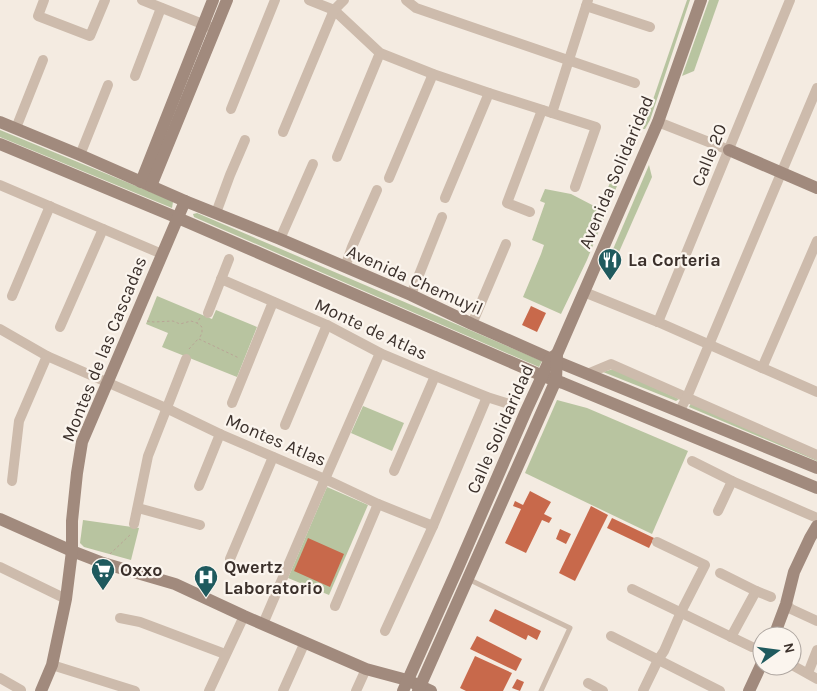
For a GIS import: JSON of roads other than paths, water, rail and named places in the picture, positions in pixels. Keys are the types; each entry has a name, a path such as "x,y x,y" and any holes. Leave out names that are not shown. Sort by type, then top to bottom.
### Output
{"main road":[{"path":"210,26 214,0"},
{"path":"146,184 210,26 227,0"},
{"name":"Avenida Solidaridad","path":"555,358 658,122 701,0"},
{"name":"Avenida Chemuyil","path":"0,122 185,201 280,239 472,324 555,358 587,374 817,468"},
{"name":"Avenida Chemuyil","path":"0,144 178,218 543,376 817,488"},
{"path":"729,150 817,188"},
{"name":"Montes de las Cascadas","path":"40,691 52,665 66,599 72,551 72,521 76,473 82,442 185,201"},
{"name":"Calle Solidaridad","path":"405,686 458,570 526,411 543,376 555,358"},
{"name":"Calle Solidaridad","path":"423,689 468,579 556,380 555,358"},
{"path":"0,519 103,563 175,584 405,686 423,689"},
{"path":"778,626 786,604 794,572 813,540 817,526"},
{"path":"749,691 756,676"}],"street":[{"path":"44,0 38,16 90,36 105,0"},
{"path":"142,0 210,26"},
{"path":"231,109 275,0"},
{"path":"309,0 334,10 380,53 433,74 596,127 575,187"},
{"path":"283,132 334,10 344,0"},
{"path":"406,0 416,8 635,83"},
{"name":"Calle 20","path":"658,322 790,0"},
{"path":"530,212 507,204 568,61 587,3 650,27"},
{"path":"135,76 161,8"},
{"path":"337,157 380,53"},
{"path":"16,128 43,60"},
{"path":"389,178 433,74"},
{"path":"80,155 108,85"},
{"path":"680,412 817,88"},
{"path":"445,198 489,93"},
{"path":"658,122 729,150"},
{"path":"216,213 245,140"},
{"path":"280,239 313,164"},
{"path":"0,185 162,254"},
{"path":"345,267 352,246 377,190"},
{"path":"12,296 50,206"},
{"path":"410,295 442,217"},
{"path":"60,327 103,229"},
{"path":"762,368 817,241"},
{"path":"472,324 506,244"},
{"path":"208,313 228,260"},
{"name":"Monte de Atlas","path":"221,279 327,325 380,353 487,397 509,404"},
{"path":"584,292 658,322 817,392"},
{"path":"232,403 273,302"},
{"path":"285,425 327,325"},
{"name":"Montes Atlas","path":"0,329 47,356 166,408 273,458 433,526"},
{"path":"263,624 380,353"},
{"path":"12,481 19,422 47,356"},
{"path":"134,524 148,456 186,360"},
{"path":"587,374 611,364 817,455"},
{"path":"394,471 435,376"},
{"path":"385,631 433,526 487,397"},
{"path":"199,486 220,434"},
{"path":"230,558 273,458"},
{"path":"692,461 732,481 817,518"},
{"path":"718,511 732,481"},
{"path":"335,606 378,504"},
{"path":"138,508 200,525"},
{"path":"643,691 664,652 681,612 705,565 657,542"},
{"path":"0,567 66,599"},
{"path":"720,573 771,597"},
{"path":"632,589 752,647"},
{"path":"731,637 756,591"},
{"path":"786,604 791,609 817,621"},
{"path":"209,691 244,616"},
{"path":"120,618 140,622 225,654"},
{"path":"611,636 713,690"},
{"path":"284,691 305,642"},
{"path":"808,673 817,650"},
{"path":"52,665 135,691"},
{"path":"356,691 366,668"},
{"path":"802,670 817,679"},
{"path":"0,678 21,690"},
{"path":"588,683 603,691"}],"lane":[{"path":"468,579 570,628 541,691"}],"place":[{"name":"La Corteria","path":"610,281"},
{"name":"Oxxo","path":"103,591"},
{"name":"Qwertz Laboratorio","path":"206,598"}]}
